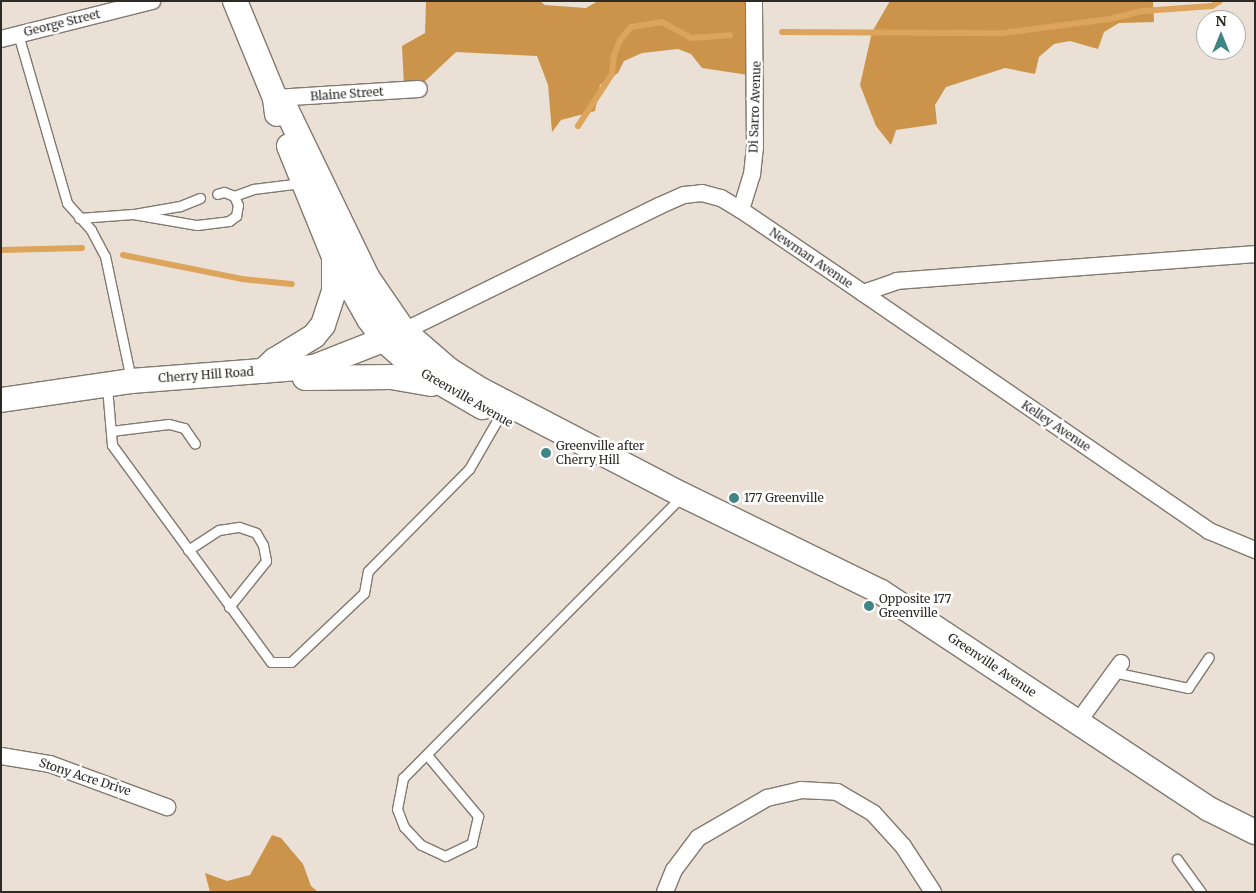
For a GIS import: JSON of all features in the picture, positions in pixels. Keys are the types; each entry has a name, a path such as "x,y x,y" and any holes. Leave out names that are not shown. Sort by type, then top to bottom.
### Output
{"main road":[{"name":"Greenville Avenue","path":"235,1 275,98 275,109 311,180 366,278 394,335 481,390 675,490 881,592 1208,809 1252,828"},
{"name":"Greenville Avenue","path":"311,180 334,257 394,335 415,368 442,387 525,430 675,490"},
{"path":"263,371 274,360 314,336 323,325 334,292 334,257"},
{"name":"Cherry Hill Road","path":"1,400 131,381 314,367 394,335"},
{"path":"184,377 218,382 390,376 442,387"}],"street":[{"name":"George Street","path":"1,38 152,1"},
{"name":"Di Sarro Avenue","path":"741,210 752,175 754,148 754,1"},
{"name":"Blaine Street","path":"275,98 419,89"},
{"name":"Newman Avenue","path":"394,335 684,195 702,193 721,198 741,210 863,293 897,281 1255,254"},
{"name":"Kelley Avenue","path":"863,293 1209,531 1255,550"},
{"path":"1078,722 1117,668"},
{"name":"Stony Acre Drive","path":"1,756 50,764 167,807"},
{"path":"665,892 684,854 716,825 783,792 819,790 837,792 878,817 903,846 933,892"}],"lane":[{"path":"18,34 67,203 91,230 105,256 131,381"},
{"path":"217,194 224,192 234,196 253,189 311,180"},
{"path":"133,214 197,225 229,221 237,210 234,196"},
{"path":"79,218 133,214 180,206 200,198"},
{"path":"107,385 112,445 271,662 291,662 364,593 368,572 469,469 499,417"},
{"path":"110,431 168,424 184,428 195,444"},
{"path":"427,755 478,816 472,843 445,856 421,845 404,827 397,809 403,778 427,755 675,490"},
{"path":"188,550 219,530 239,527 256,533 263,545 266,561 230,607"},
{"path":"1117,668 1188,688 1209,657"},
{"path":"1177,859 1201,892"}],"shaded area":[{"path":"426,1 540,1 545,5 586,8 598,1 754,1 755,76 702,68 691,54 678,49 642,53 624,61 618,73 600,85 595,111 561,120 552,132 548,85 537,56 456,52 421,85 404,86 402,46 425,33"},
{"path":"890,1 1153,1 1154,22 1119,23 1104,32 1098,49 1070,41 1054,44 1039,57 1035,74 1005,68 946,87 935,105 937,124 896,130 891,145 876,126 860,85 872,32"},
{"path":"272,835 281,838 303,864 311,886 318,892 210,892 205,873 227,881 250,875"}],"waterway":[{"path":"782,32 1003,33 1110,19 1143,11 1212,6 1220,1"},
{"path":"578,126 612,74 614,55 620,40 631,27 662,22 691,38 730,35"},
{"path":"1,250 82,248"},
{"path":"123,255 242,279 292,284"}],"place":[{"name":"Greenville after Cherry Hill","path":"546,453"},
{"name":"177 Greenville","path":"734,498"},
{"name":"Opposite 177 Greenville","path":"869,606"}]}
